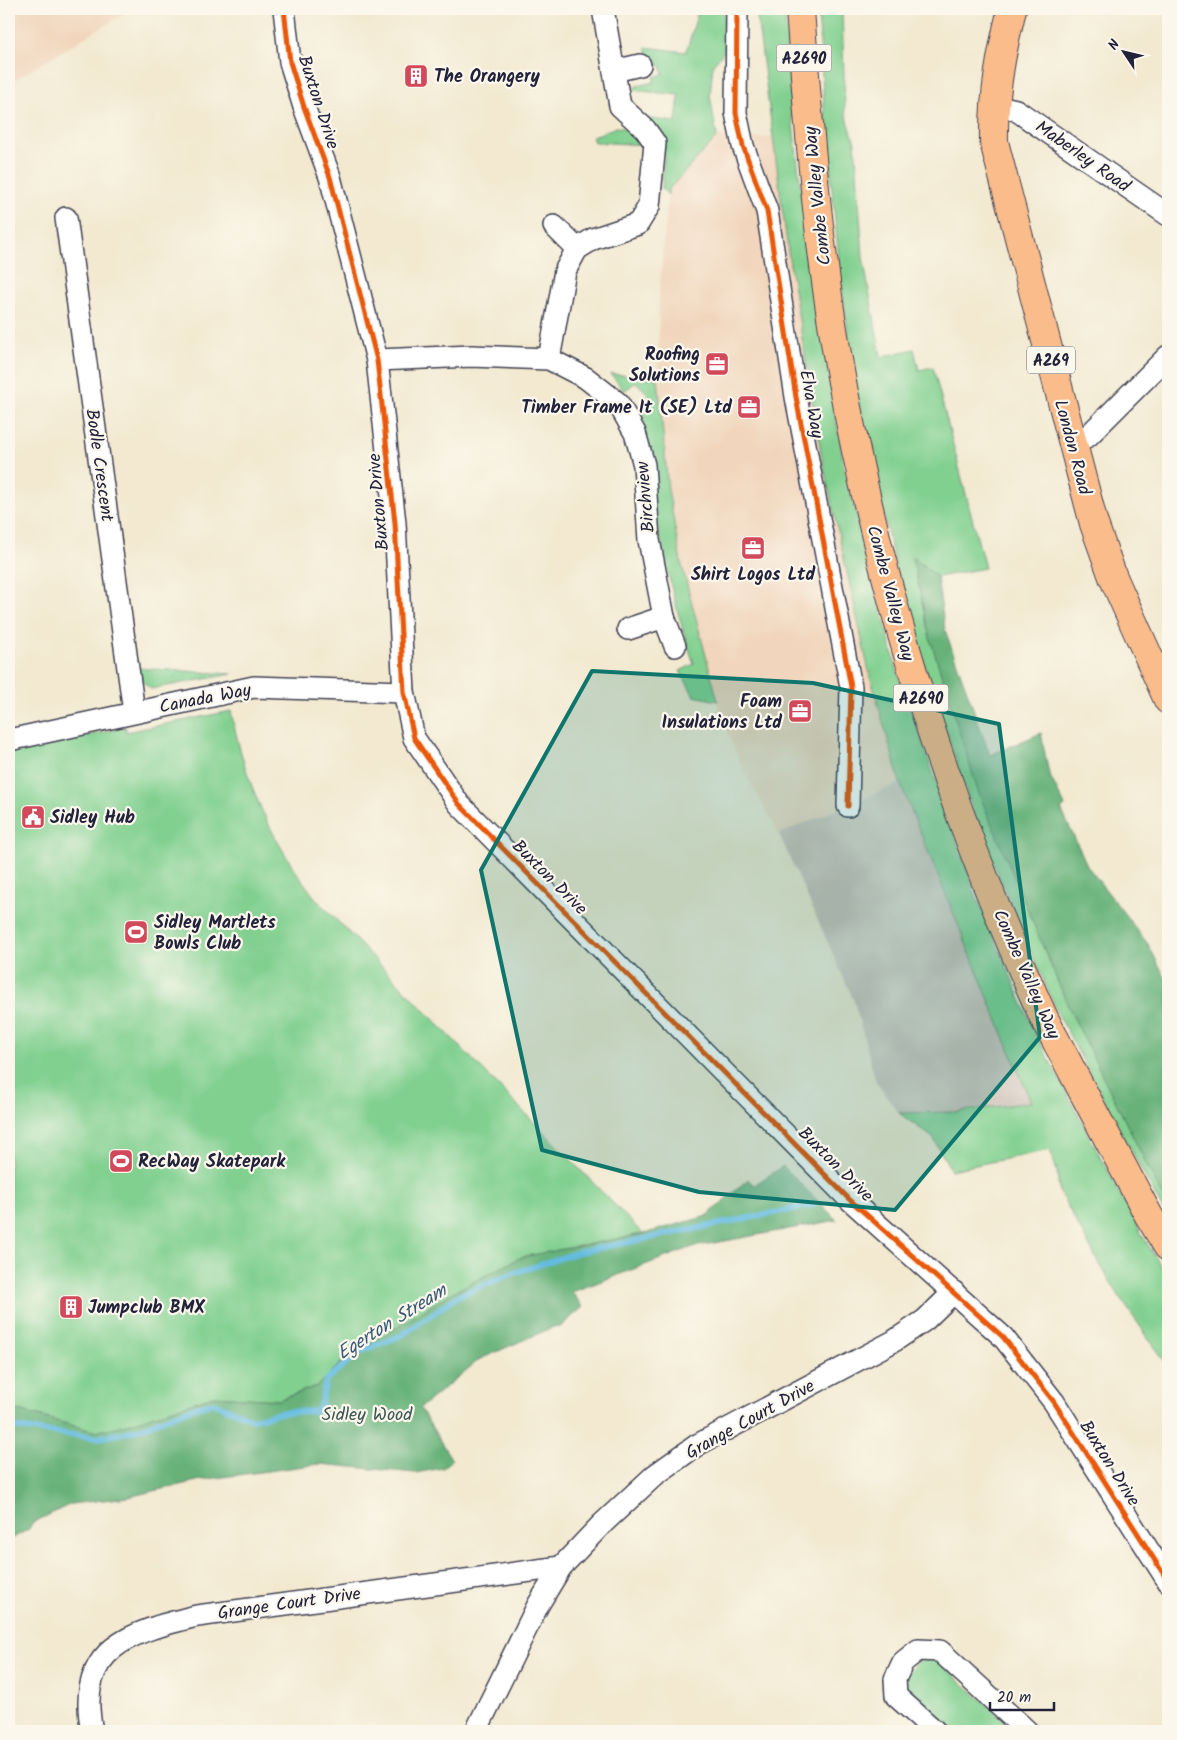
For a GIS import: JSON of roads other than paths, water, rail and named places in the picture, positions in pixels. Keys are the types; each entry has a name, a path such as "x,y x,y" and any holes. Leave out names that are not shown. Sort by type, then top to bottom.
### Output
{"main road":[{"name":"Combe Valley Way","path":"800,9 807,108 823,260 842,381 871,517 907,655 967,833 1040,1009 1149,1216 1168,1247"},
{"name":"London Road","path":"1012,9 1001,52 994,105 994,142 1094,524 1113,577 1166,687"}],"street":[{"name":"Buxton Drive","path":"284,9 290,62 304,107 330,177 377,360 395,523 404,692 414,738 459,804 849,1199 1003,1337 1054,1402 1168,1581"},
{"path":"549,359 565,271 577,250 594,239 638,224 649,206 655,143 645,129 620,106 602,9"},
{"name":"Elva Way","path":"737,9 736,113 743,146 767,211 796,397 851,687 848,806"},
{"path":"614,71 640,65"},
{"name":"Maberley Road","path":"994,105 1016,110 1168,215"},
{"name":"Bodle Crescent","path":"66,218 134,712"},
{"path":"554,226 577,250"},
{"name":"Birchview","path":"377,360 472,356 549,359 586,378 618,403 635,433 644,465 649,540 664,617 675,646"},
{"path":"1072,444 1088,436 1168,356"},
{"path":"628,629 664,617"},
{"name":"Canada Way","path":"9,740 254,687 404,692"},
{"name":"Grange Court Drive","path":"476,1731 538,1605 561,1567 600,1525 655,1475 697,1445 894,1341 925,1320 954,1292"},
{"name":"Grange Court Drive","path":"92,1731 87,1707 89,1687 106,1655 120,1642 159,1625 197,1616 561,1567"},
{"path":"935,1731 896,1696 894,1679 903,1662 918,1650 940,1651 1027,1731"}],"waterway":[{"name":"Egerton Stream","path":"9,1427 98,1438 136,1430 195,1407 213,1403 253,1419 284,1412 319,1411 326,1380 362,1351 402,1335 458,1296 511,1274 579,1252 814,1205"}],"place":[{"name":"The Orangery","path":"416,76"},
{"name":"Roofing Solutions","path":"717,364"},
{"name":"Timber Frame It (SE) Ltd","path":"749,407"},
{"name":"Shirt Logos Ltd","path":"753,548"},
{"name":"Foam Insulations Ltd","path":"800,711"},
{"name":"Sidley Hub","path":"33,817"},
{"name":"Sidley Martlets Bowls Club","path":"136,932"},
{"name":"RecWay Skatepark","path":"121,1161"},
{"name":"Jumpclub BMX","path":"71,1307"}],"park label":[{"name":"Sidley Wood","path":"367,1414"}]}
